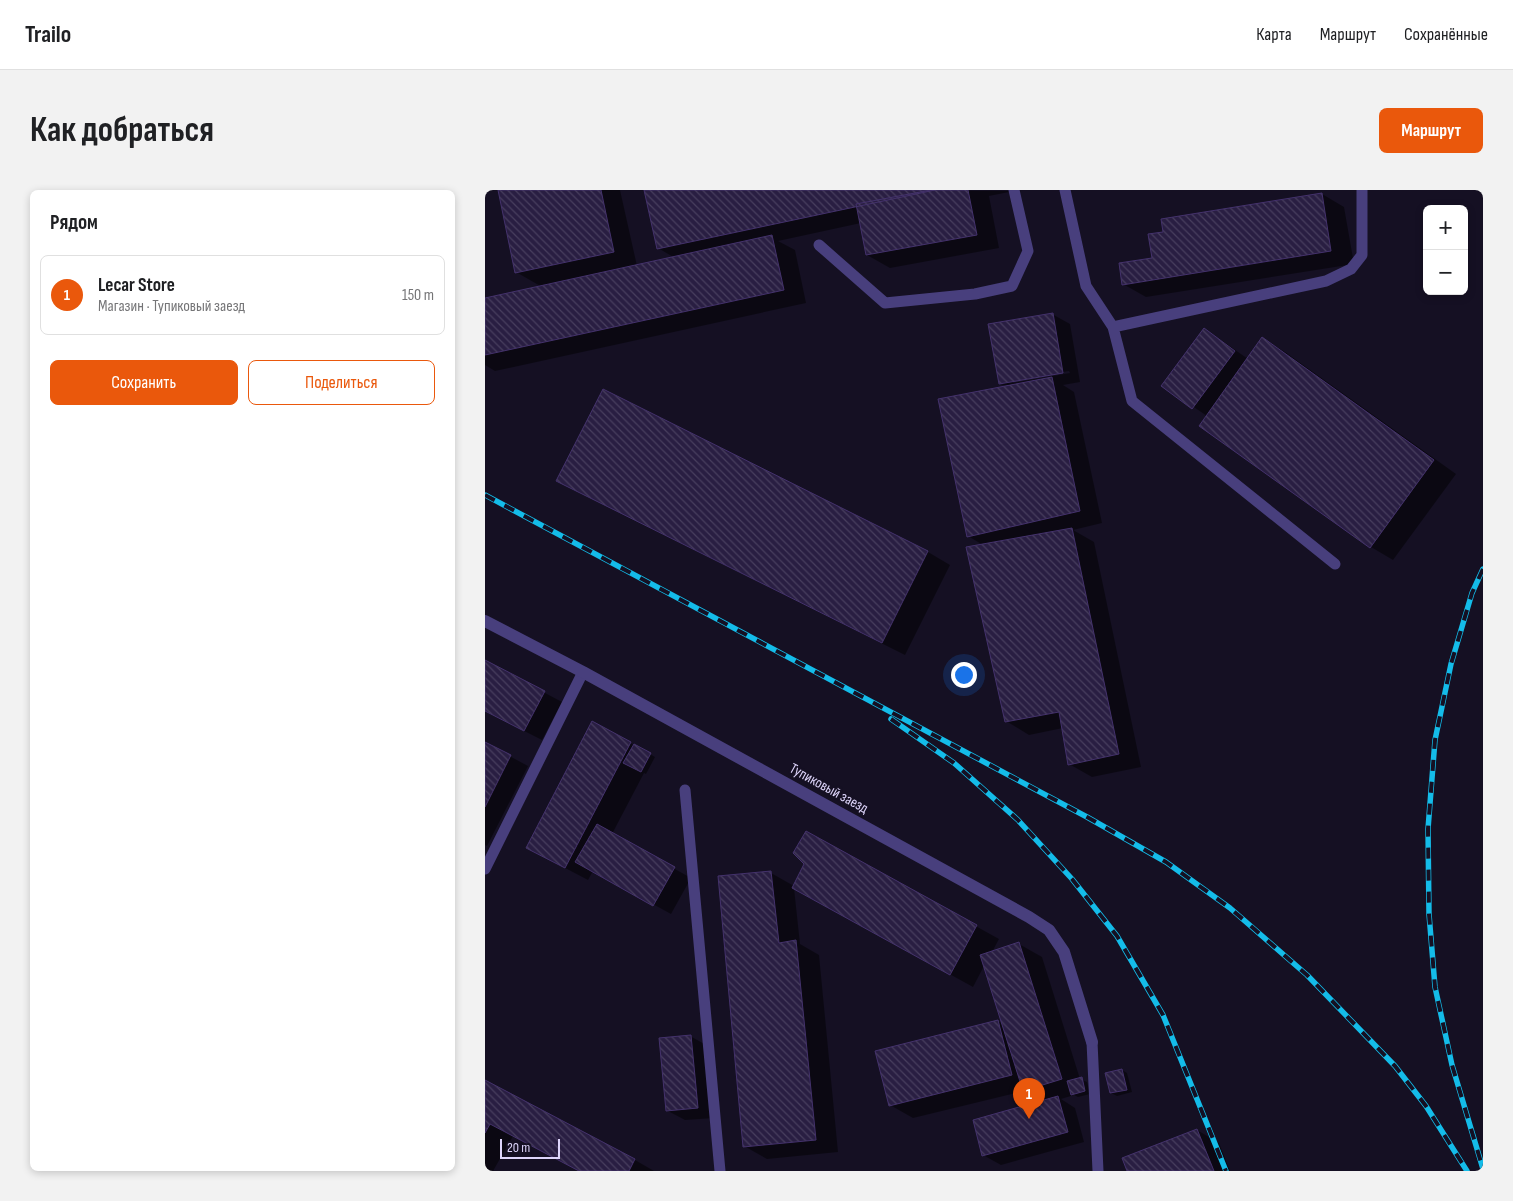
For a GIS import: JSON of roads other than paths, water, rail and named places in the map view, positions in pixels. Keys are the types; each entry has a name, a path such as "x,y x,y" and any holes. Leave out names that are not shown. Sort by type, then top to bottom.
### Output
{"street":[{"name":"Тупиковый заезд","path":"485,621 583,672 1020,912 1049,930 1064,952 1092,1042"}],"lane":[{"path":"819,245 885,303 975,294 1012,286 1027,250 1014,190"},
{"path":"1065,190 1086,286 1113,327 1132,401 1335,564"},
{"path":"1113,327 1326,281 1351,270 1362,255 1362,190"},
{"path":"485,869 583,672"},
{"path":"685,790 720,1171"},
{"path":"1092,1042 1098,1171"}],"railway":[{"path":"485,495 1087,817 1166,862 1230,908 1307,975 1395,1066 1426,1106 1467,1171"},
{"path":"1483,569 1472,593 1451,664 1435,740 1428,829 1429,914 1435,987 1452,1065 1483,1169"},
{"path":"891,719 954,763 1018,820 1072,879 1117,936 1163,1015 1226,1171"}],"place":[{"name":"Lecar Store","path":"1029,1119"}]}
